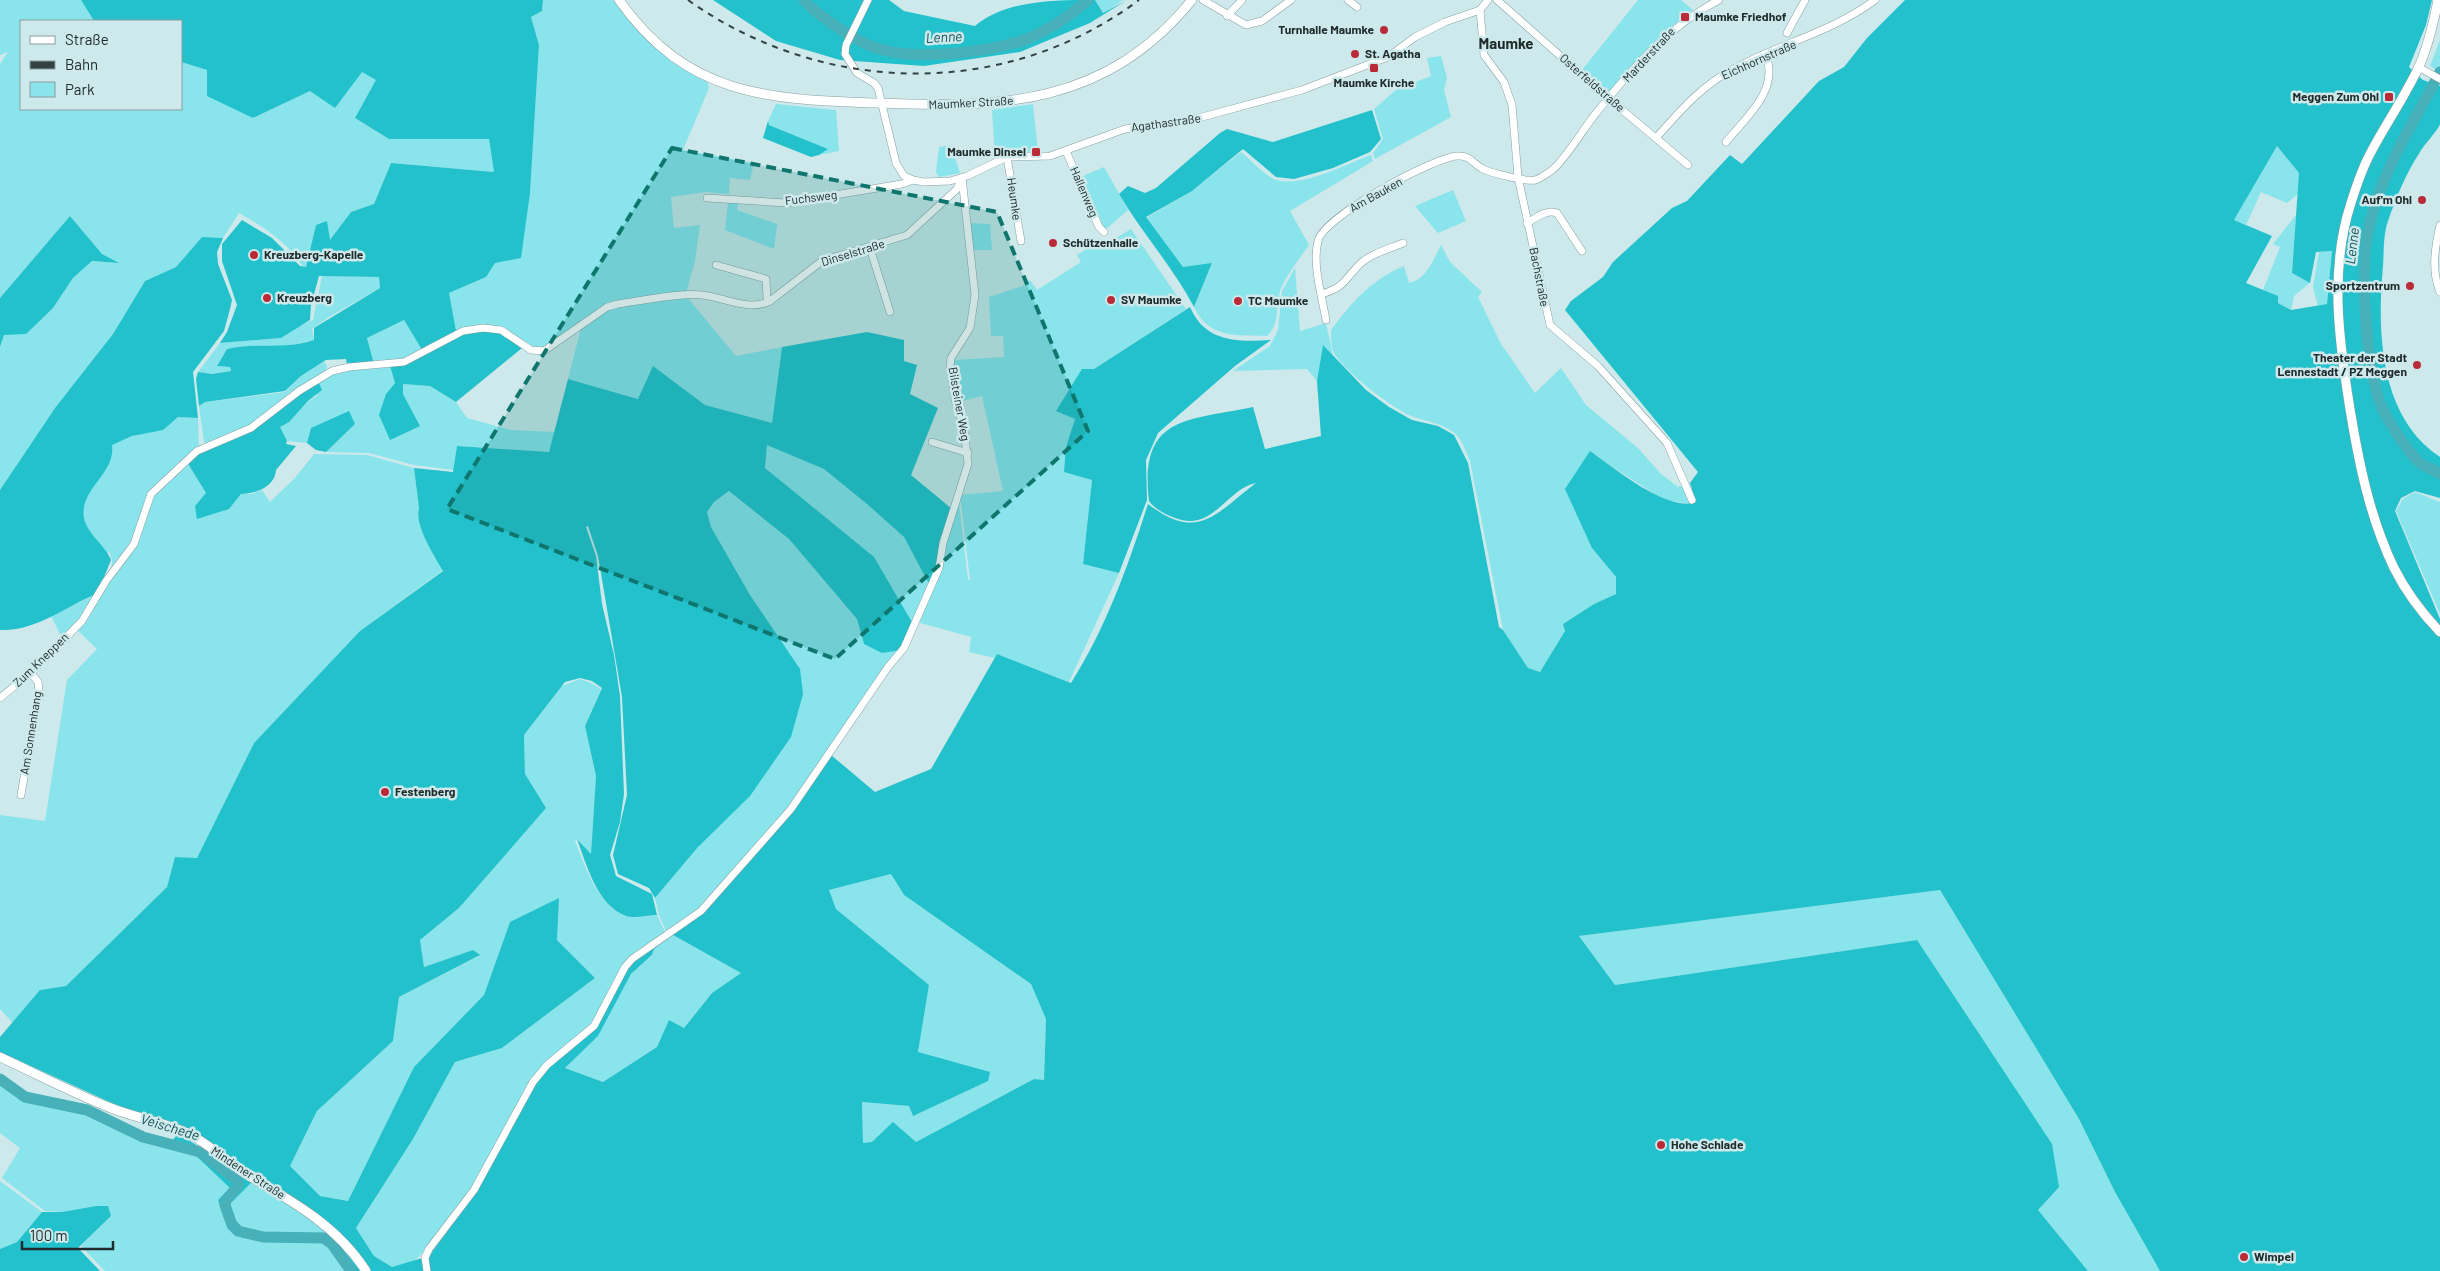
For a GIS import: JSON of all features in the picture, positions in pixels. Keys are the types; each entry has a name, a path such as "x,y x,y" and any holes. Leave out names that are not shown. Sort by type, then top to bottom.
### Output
{"main road":[{"name":"Maumker Straße","path":"619,0 650,37 684,64 730,86 778,98 950,106 988,104 1035,98 1070,88 1108,71 1140,51 1175,20 1192,0"},
{"path":"2438,0 2433,26 2418,67 2369,156 2346,224 2339,271 2340,337 2353,427 2375,521 2402,582 2419,608 2440,632"},
{"name":"Mindener Straße","path":"0,1057 112,1108 176,1129 199,1140 244,1173 299,1205 326,1225 342,1240 366,1271"}],"street":[{"path":"868,0 846,45 845,54 850,65 857,73 874,83 878,88 896,163 904,176 913,180"},
{"path":"1203,0 1227,16 1246,25 1262,21 1290,0"},
{"path":"1227,16 1242,0"},
{"path":"1348,0 1357,7"},
{"path":"1480,10 1488,0"},
{"name":"Osterfeldstraße","path":"1497,0 1609,99 1688,165"},
{"name":"Marderstraße","path":"1518,177 1533,180 1554,169 1574,140 1661,40 1689,16 1719,0"},
{"path":"1787,33 1805,0"},
{"name":"Eichhornstraße","path":"1656,138 1701,89 1735,68 1815,35 1850,17 1875,0"},
{"name":"Agathastraße","path":"913,180 924,182 962,178 1008,157 1050,156 1125,129 1200,118 1302,90 1388,57 1415,38 1445,22 1480,10"},
{"name":"Bachstraße","path":"1480,10 1482,50 1504,82 1512,105 1518,177 1527,224 1542,280 1546,314 1550,326 1598,366 1667,443 1692,500"},
{"path":"1726,142 1759,101 1768,86 1770,66 1766,55"},
{"path":"2418,67 2440,79"},
{"name":"Hallenweg","path":"1066,151 1099,227 1104,232"},
{"name":"Am Bauken","path":"1326,320 1316,256 1318,239 1342,214 1359,202 1435,163 1457,156 1468,157 1484,170 1518,177"},
{"name":"Heumke","path":"1008,157 1021,242"},
{"name":"Dinselstraße","path":"770,301 813,266 902,238 911,232 957,189 962,178"},
{"name":"Bilsteiner Weg","path":"427,1271 425,1258 429,1249 474,1190 540,1074 594,1026 625,968 632,959 701,911 799,800 888,667 904,648 940,568 943,543 966,477 968,453 950,366 952,358 970,328 974,295 962,178"},
{"name":"Fuchsweg","path":"708,198 786,203 902,184 913,180"},
{"path":"1527,224 1541,214 1557,212 1582,251"},
{"path":"2440,225 2435,248 2440,292"},
{"path":"1322,294 1338,289 1361,263 1374,254 1403,243"},
{"path":"870,248 890,312"},
{"path":"716,265 766,279 767,298 770,301"},
{"name":"Zum Kneppen","path":"0,698 31,673 82,621 106,581 134,544 146,504 155,490 192,454 251,428 320,377 349,367 404,362 458,332 472,329 501,330 531,350 544,351 613,305 695,294 754,305 770,301"},
{"path":"932,442 968,453"},
{"name":"Am Sonnenhang","path":"21,795 39,690 38,682 31,673"}],"highlighted area":[{"path":"672,148 997,212 1088,431 835,659 447,509"}],"green space":[{"path":"0,0 81,0 93,20 20,20 20,110 182,110 182,62 207,70 253,118 310,91 362,72 377,80 355,118 389,139 489,139 494,172 391,163 374,204 351,212 330,241 316,225 306,267 303,267 283,243 239,213 223,238 202,237 176,267 145,281 113,334 55,408 0,490 0,347 4,334 53,308 73,278 92,261 117,263 102,254 70,216 0,298 0,64 8,52 0,55"},
{"path":"543,0 613,0 643,36 680,65 707,81 709,88 683,150 754,163 750,180 730,178 729,194 706,192 671,197 674,228 700,225 695,261 686,293 616,302 541,349 456,331 449,293 486,277 530,193 539,45 531,17 542,11"},
{"path":"1095,0 1123,0 1103,13"},
{"path":"1638,0 1681,0 1693,10 1666,31 1610,93 1582,70"},
{"path":"2440,40 2440,66 2438,71 2430,66"},
{"path":"1441,56 1447,78 1444,90 1451,117 1375,159 1373,153 1383,139 1374,109 1397,89 1431,76 1427,58"},
{"path":"776,104 836,110 839,151 819,155 828,149 769,125 768,121"},
{"path":"1033,104 1038,152 1007,152 995,155 992,110"},
{"path":"951,145 960,173 939,177 936,172 939,147"},
{"path":"2277,146 2299,173 2298,194 2287,203 2261,192 2246,225 2234,220"},
{"path":"1241,152 1270,177 1284,181 1296,181 1323,174 1371,155 1373,161 1290,211 1309,245 1290,271 1281,288 1276,320 1267,336 1235,335 1216,330 1208,325 1194,307 1212,264 1183,267 1146,218 1192,191"},
{"path":"1104,167 1128,210 1105,230 1081,177"},
{"path":"1453,190 1466,221 1438,233 1415,206"},
{"path":"728,203 738,203 737,210 777,224 774,249 725,230"},
{"path":"2296,215 2292,273 2310,283 2294,296 2291,310 2278,303 2263,290 2280,247 2273,244"},
{"path":"970,223 990,224 992,250 974,250"},
{"path":"1131,229 1186,309 1094,369 1056,410 1075,419 1066,447 1092,480 1083,564 1119,573 1069,682 997,654 994,658 969,652 971,637 917,622 959,503 968,579 970,580 960,495 1003,491 982,396 958,402 954,381 954,360 1004,357 1003,336 991,336 989,297 1023,286 1030,280 1037,290 1081,262 1077,255 1102,239 1106,244"},
{"path":"1441,245 1450,262 1482,292 1478,297 1501,344 1535,393 1561,368 1586,405 1638,448 1660,473 1678,487 1684,485 1691,504 1664,500 1589,452 1592,548 1616,577 1616,594 1594,604 1563,624 1565,631 1540,672 1528,668 1503,630 1470,461 1461,441 1448,429 1405,413 1383,399 1358,379 1339,360 1332,348 1331,330 1363,293 1382,278 1404,266 1409,283 1415,281 1429,268"},
{"path":"2332,251 2327,304 2318,306 2313,287 2319,252"},
{"path":"1295,268 1300,331 1326,323 1333,355 1323,346 1317,381 1307,369 1233,371 1270,346 1278,330 1282,291"},
{"path":"322,276 379,277 380,288 312,329 314,340 293,345 248,346 227,349 217,366 230,367 231,371 212,374 198,372 220,343 281,338 293,329 313,320"},
{"path":"688,298 736,356 782,347 772,423 705,405 653,366 639,399 568,379 581,328 611,307"},
{"path":"404,320 423,351 403,361 374,364 367,338"},
{"path":"324,362 327,366 326,371 305,383 257,422 207,444 204,442 199,406 205,402 285,392 301,376"},
{"path":"390,366 395,383 386,394 420,426 403,394 403,384 430,386 456,402 467,418 511,430 555,432 549,452 457,446 454,470 414,465 369,453 326,452 355,424 311,428 307,443 287,441 280,427 317,396 318,381 362,368"},
{"path":"178,417 198,418 199,447 147,497 131,545 111,570 112,561 110,553 105,552 85,523 83,509 86,499 108,465 111,456 111,445 132,436 163,429"},
{"path":"767,444 824,469 904,537 930,586 913,624 765,467"},
{"path":"314,454 367,455 414,468 419,523 443,570 360,631 254,743 197,858 175,857 167,887 66,986 40,990 13,1023 0,1009 0,815 45,821 67,680 97,649 74,627 62,638 51,616 97,594 108,584 139,539 151,498 187,462 206,493 229,509 241,494 251,494 262,490 270,502 295,478"},
{"path":"729,491 789,539 857,619 864,644 901,650 798,799 707,905 667,933 659,915 655,898 698,847 750,595 711,527 707,512 714,502"},
{"path":"2415,492 2440,502 2440,614 2396,511 2403,499"},
{"path":"580,679 601,689 585,726 596,776 591,855 578,839 575,841 594,884 608,904 616,911 629,917 657,915 666,934 642,950 593,1025 472,1190 419,1257 412,1262 392,1267 374,1256 356,1228 413,1139 455,1062 502,1048 595,978 557,940 510,922 484,995 414,1067 348,1201 320,1196 290,1166 317,1111 393,1041 399,997 479,956 473,950 424,967 420,940 459,908 545,808 525,774 524,735 562,686"},
{"path":"891,874 904,895 1031,984 1046,1018 1044,1080 1034,1079 916,1142 863,1143 862,1102 909,1106 913,1116 918,1052 929,985 836,909 829,890"},
{"path":"1940,890 2079,1119 2115,1192 2160,1271 2088,1271 2038,1210 1917,940 1615,985 1579,936"},
{"path":"673,935 741,973 712,993 684,1028 669,1021 657,1047 603,1082 565,1068 598,1036 631,974 652,956 654,949"},
{"path":"0,1080 9,1088 46,1102 77,1104 144,1138 168,1147 192,1152 231,1188 218,1201 242,1238 326,1243 345,1271 105,1271 81,1246 111,1216 96,1206 62,1212 45,1211 2,1178 20,1148 0,1133"},
{"path":"0,1181 42,1212 17,1242 0,1249"},
{"path":"252,1182 297,1208 329,1233 246,1232 233,1217 228,1206"}],"shaded area":[{"path":"81,0 543,0 542,11 531,17 539,45 530,193 521,258 495,263 486,277 449,293 457,336 470,331 503,332 522,348 456,402 430,386 403,384 403,394 420,426 390,440 379,415 386,394 395,383 390,366 424,353 404,320 367,338 374,364 347,365 346,359 326,360 301,376 285,391 205,402 199,406 196,379 198,372 212,374 231,371 230,367 217,366 227,349 248,346 293,345 314,340 314,328 380,288 379,277 319,276 311,305 310,320 281,338 220,343 227,332 237,305 222,261 222,244 242,220 272,238 300,266 306,267 316,225 327,221 330,240 351,212 374,204 391,163 494,172 489,139 389,139 355,118 376,80 362,72 335,108 310,91 253,118 207,96 207,70 182,62 182,20 93,20"},
{"path":"713,0 889,0 904,11 975,26 987,17 1001,11 1032,3 1095,0 1103,13 1127,0 1090,23 1020,52 924,66 840,60 776,41"},
{"path":"1905,0 2432,0 2426,25 2409,67 2423,80 2440,86 2440,124 2410,168 2388,221 2384,244 2381,318 2386,371 2394,396 2405,419 2420,440 2440,457 2440,498 2415,491 2401,498 2395,511 2440,619 2440,1271 2160,1271 2115,1192 2079,1119 1940,890 1579,936 1615,985 1917,940 2052,1144 2059,1187 2038,1210 2088,1271 370,1271 330,1225 156,1119 116,1105 0,1052 0,1037 40,990 66,986 167,887 175,857 197,858 254,743 360,631 443,571 419,523 414,468 453,472 457,446 549,452 568,379 638,399 653,366 705,405 772,423 782,347 867,332 904,340 904,361 917,365 910,394 938,408 911,475 952,509 939,566 930,586 904,537 867,504 824,469 767,445 765,468 874,557 913,624 901,650 882,653 864,644 857,619 789,539 729,491 714,502 707,512 711,527 750,595 800,669 803,694 791,737 750,796 698,847 655,898 649,888 618,874 613,855 627,795 622,697 598,556 588,526 586,527 596,556 602,604 614,655 620,696 624,794 620,822 610,855 616,876 652,894 657,915 629,917 616,911 600,894 589,872 577,839 591,854 596,776 585,726 602,688 592,681 580,678 565,682 524,735 525,774 546,808 459,908 420,940 424,967 473,950 480,955 399,997 393,1041 317,1111 290,1166 320,1196 348,1201 414,1067 484,995 510,922 559,898 557,940 595,978 502,1048 455,1062 413,1139 356,1228 374,1256 392,1267 429,1256 477,1191 535,1083 548,1066 595,1026 626,967 709,907 800,801 831,755 875,792 931,769 997,654 1071,683 1095,641 1115,596 1148,504 1165,515 1180,521 1193,522 1205,520 1217,514 1256,483 1236,493 1210,515 1200,520 1188,521 1168,515 1149,501 1148,473 1152,452 1160,437 1172,427 1188,420 1253,407 1265,449 1321,436 1317,381 1323,345 1366,390 1389,407 1412,420 1438,426 1454,435 1468,463 1499,627 1503,630 1528,668 1540,672 1565,631 1563,624 1594,604 1616,594 1616,577 1592,548 1565,489 1590,451 1641,487 1656,495 1684,504 1696,502 1690,483 1698,472 1565,310 1571,301 1603,277 1613,262 1672,208 1687,201 1730,155 1742,164 1819,81 1844,67 1867,38","holes":["2277,146 2299,173 2292,273 2310,283 2316,252 2332,251 2327,304 2291,310 2278,303 2278,296 2246,283 2272,236 2234,220","891,874 904,895 1031,984 1046,1019 1044,1080 1034,1079 916,1142 893,1122 872,1142 863,1143 862,1102 909,1106 913,1116 988,1081 990,1072 918,1052 929,985 836,909 829,890","673,935 741,973 712,993 684,1028 669,1020 657,1047 603,1082 565,1068 598,1036 631,974 652,955 654,949"]},
{"path":"1372,110 1381,139 1370,152 1333,168 1294,179 1276,177 1243,149 1192,191 1146,217 1183,267 1212,263 1194,307 1177,278 1119,194 1128,186 1145,193 1156,188 1227,129 1273,142"},
{"path":"768,121 769,125 828,149 819,155 811,157 763,138"},
{"path":"70,216 102,254 119,263 92,261 73,278 53,308 26,334 4,335 0,347 0,298"},
{"path":"202,237 223,238 217,252 218,264 232,300 224,331 193,372 198,418 178,417 163,430 132,436 112,445 109,465 87,498 84,508 86,524 111,560 97,594 38,623 13,630 0,630 0,490 55,408 113,334 145,281 176,267"},
{"path":"1190,307 1196,319 1213,333 1234,340 1271,340 1235,366 1158,433 1146,460 1147,500 1119,573 1083,564 1092,480 1064,472 1066,447 1075,419 1056,411 1082,369 1094,369"},
{"path":"318,381 322,390 308,401 289,422 280,427 287,441 286,444 296,446 276,470 272,481 258,491 241,494 229,509 197,519 195,506 206,493 187,462 202,451 258,427"},
{"path":"349,411 355,424 326,452 316,450 307,443 311,428"},
{"path":"178,1133 252,1182 228,1206 233,1217 246,1232 329,1233 361,1271 345,1271 326,1243 242,1238 225,1221 218,1200 230,1188 192,1152 168,1147"},
{"path":"96,1206 108,1206 111,1216 78,1248 100,1271 0,1271 0,1249 17,1242 42,1212 62,1212"}],"waterway":[{"name":"Lenne","path":"804,0 812,9 855,39 883,50 916,54 976,51 1013,44 1027,39 1059,22 1088,0"},
{"name":"Lenne","path":"2440,72 2399,148 2374,207 2366,245 2364,290 2371,365 2380,403 2398,435 2415,458 2420,463 2440,474"},
{"name":"Veischede","path":"0,1079 25,1097 87,1110 143,1137 200,1152 237,1180 238,1186 226,1200 225,1205 232,1225 238,1231 263,1237 324,1238 332,1244 351,1271"}],"railway":[{"path":"688,0 741,32 797,55 855,69 914,74 973,69 1031,56 1087,33 1139,0"}],"place":[{"name":"Maumke Friedhof","path":"1685,17"},
{"name":"Turnhalle Maumke","path":"1384,30"},
{"name":"St. Agatha","path":"1355,54"},
{"name":"Maumke Kirche","path":"1374,68"},
{"name":"Meggen Zum Ohl","path":"2389,97"},
{"name":"Maumke Dinsel","path":"1036,152"},
{"name":"Auf'm Ohl","path":"2422,200"},
{"name":"Schützenhalle","path":"1053,243"},
{"name":"Kreuzberg-Kapelle","path":"254,255"},
{"name":"Sportzentrum","path":"2410,286"},
{"name":"Kreuzberg","path":"267,298"},
{"name":"SV Maumke","path":"1111,300"},
{"name":"TC Maumke","path":"1238,301"},
{"name":"Theater der Stadt Lennestadt / PZ Meggen","path":"2417,365"},
{"name":"Festenberg","path":"385,792"},
{"name":"Hohe Schlade","path":"1661,1145"},
{"name":"Wimpel","path":"2244,1257"}],"district":[{"name":"Maumke","path":"1506,44"}]}
